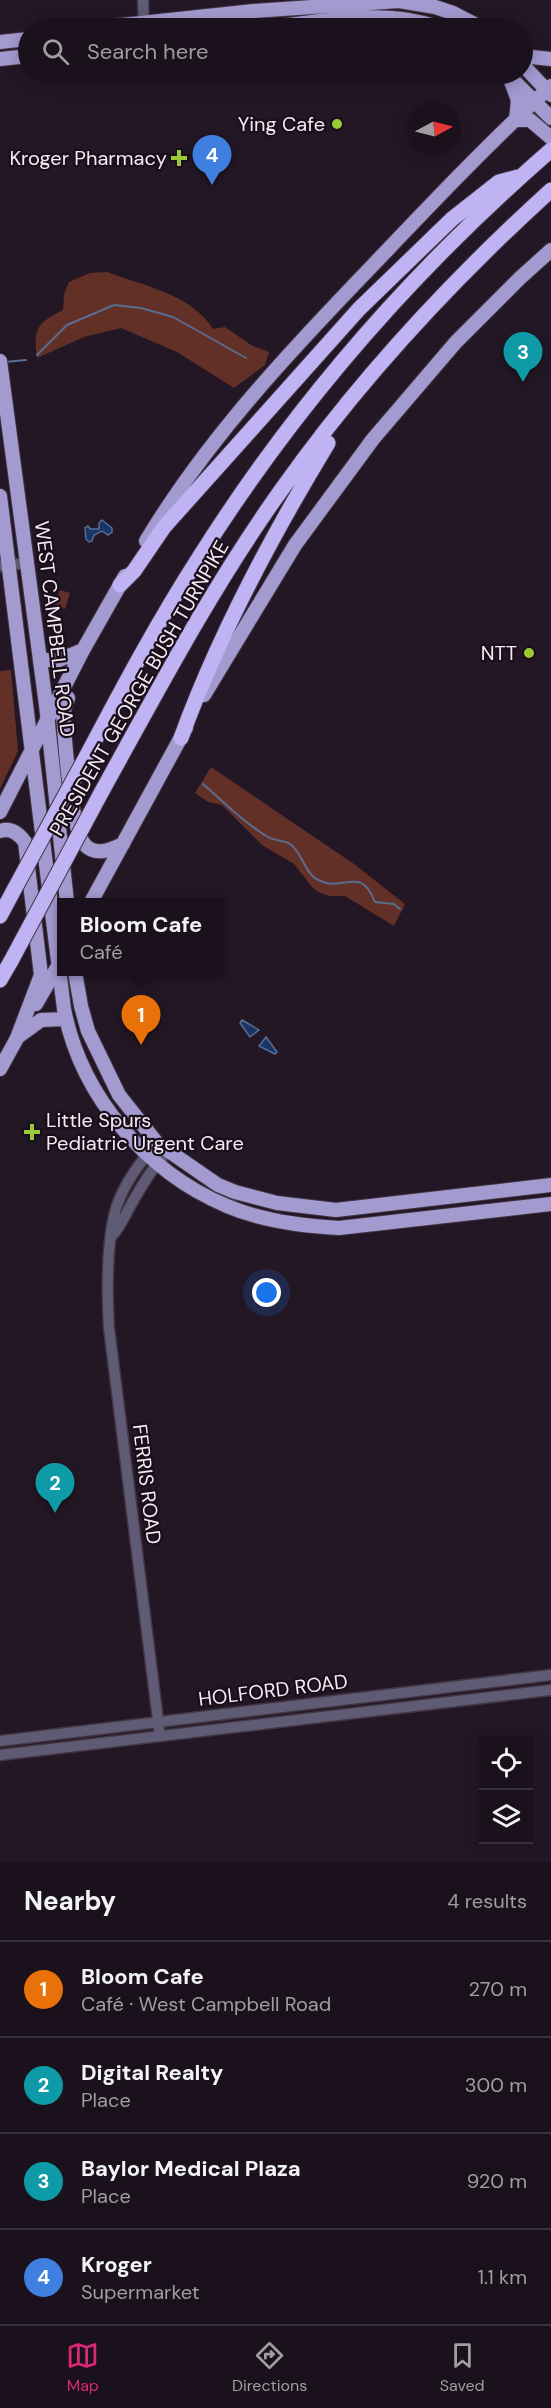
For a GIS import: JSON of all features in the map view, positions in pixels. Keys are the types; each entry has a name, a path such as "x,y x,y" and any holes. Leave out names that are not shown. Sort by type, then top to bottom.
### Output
{"highway":[{"name":"PRESIDENT GEORGE BUSH TURNPIKE","path":"0,916 182,584 270,453 326,380 381,316 444,249 546,154"},
{"path":"120,585 134,571 164,527 358,309 452,219 499,182 521,176"},
{"name":"PRESIDENT GEORGE BUSH TURNPIKE","path":"0,980 183,644 231,564 282,489 366,380 499,237 551,190"},
{"path":"181,738 198,692 260,562 292,502 366,380"}],"main road":[{"path":"203,18 254,11 399,1 425,5 463,18"},
{"path":"360,18 380,16 399,18"},
{"path":"0,42 18,40"},
{"path":"0,59 18,57"},
{"path":"533,57 551,59"},
{"path":"0,812 32,754 83,650 120,585 166,509 220,434 335,304 535,101 550,90 533,74"},
{"path":"512,84 518,100 516,120"},
{"path":"517,84 551,118"},
{"path":"516,120 530,120 551,138"},
{"path":"95,898 208,687 295,545 373,439 456,342 551,250"},
{"name":"WEST CAMPBELL ROAD","path":"0,360 48,722 66,898"},
{"name":"WEST CAMPBELL ROAD","path":"0,496 4,560 19,648 57,948"},
{"path":"40,660 59,660 83,650"},
{"path":"83,650 63,713 75,822 84,844 92,850 101,852 123,843"},
{"path":"0,831 11,830 25,842 41,975 17,1038"},
{"path":"0,1069 57,967"},
{"name":"WEST CAMPBELL ROAD","path":"61,976 66,1019 81,1061 100,1099 118,1124 151,1159 188,1186 227,1206 278,1221 339,1228 374,1226 551,1203"},
{"path":"76,976 88,1031 119,1095 162,1148 218,1185 277,1203 336,1210 551,1185"},
{"path":"17,1038 41,1020 66,1019"}],"street":[{"path":"143,0 144,18"},
{"path":"4,560 26,557"},
{"name":"FERRIS ROAD","path":"160,1736 109,1328 108,1292 114,1215 134,1172 162,1148"},
{"name":"HOLFORD ROAD","path":"0,1741 551,1675"},
{"name":"HOLFORD ROAD","path":"0,1755 551,1690"}],"shaded area":[{"path":"107,272 180,299 204,317 213,329 225,327 251,345 269,352 265,365 234,388 177,352 121,328 84,337 37,358 36,340 39,328 47,319 63,310 64,294 69,282 90,273"},
{"path":"60,590 70,593 65,609 55,605"},
{"path":"11,670 18,751 0,789 0,671"},
{"path":"211,767 354,864 405,904 394,926 345,896 320,893 312,887 294,864 262,845 222,805 208,802 195,793"}],"water":[{"path":"102,520 112,528 112,532 108,535 102,531 94,535 92,541 89,542 86,539 85,528 88,526 90,529 99,529 99,523"},
{"path":"242,1020 259,1030 250,1037 240,1023"},
{"path":"266,1037 277,1052 275,1054 259,1046"}],"waterway":[{"path":"37,355 67,325 114,305 141,308 173,317 246,358"},
{"path":"5,362 26,360"},
{"path":"203,784 259,831 270,838 290,844 298,852 310,873 318,880 336,884 351,882 363,884 375,902 394,904 400,909"}],"place":[{"name":"Ying Cafe","path":"337,124"},
{"name":"Kroger Pharmacy","path":"179,158"},
{"name":"Kroger","path":"212,185"},
{"name":"Baylor Medical Plaza","path":"523,382"},
{"name":"NTT","path":"529,653"},
{"name":"Bloom Cafe","path":"141,1045"},
{"name":"Little Spurs Pediatric Urgent Care","path":"32,1132"},
{"name":"Digital Realty","path":"55,1513"}]}
